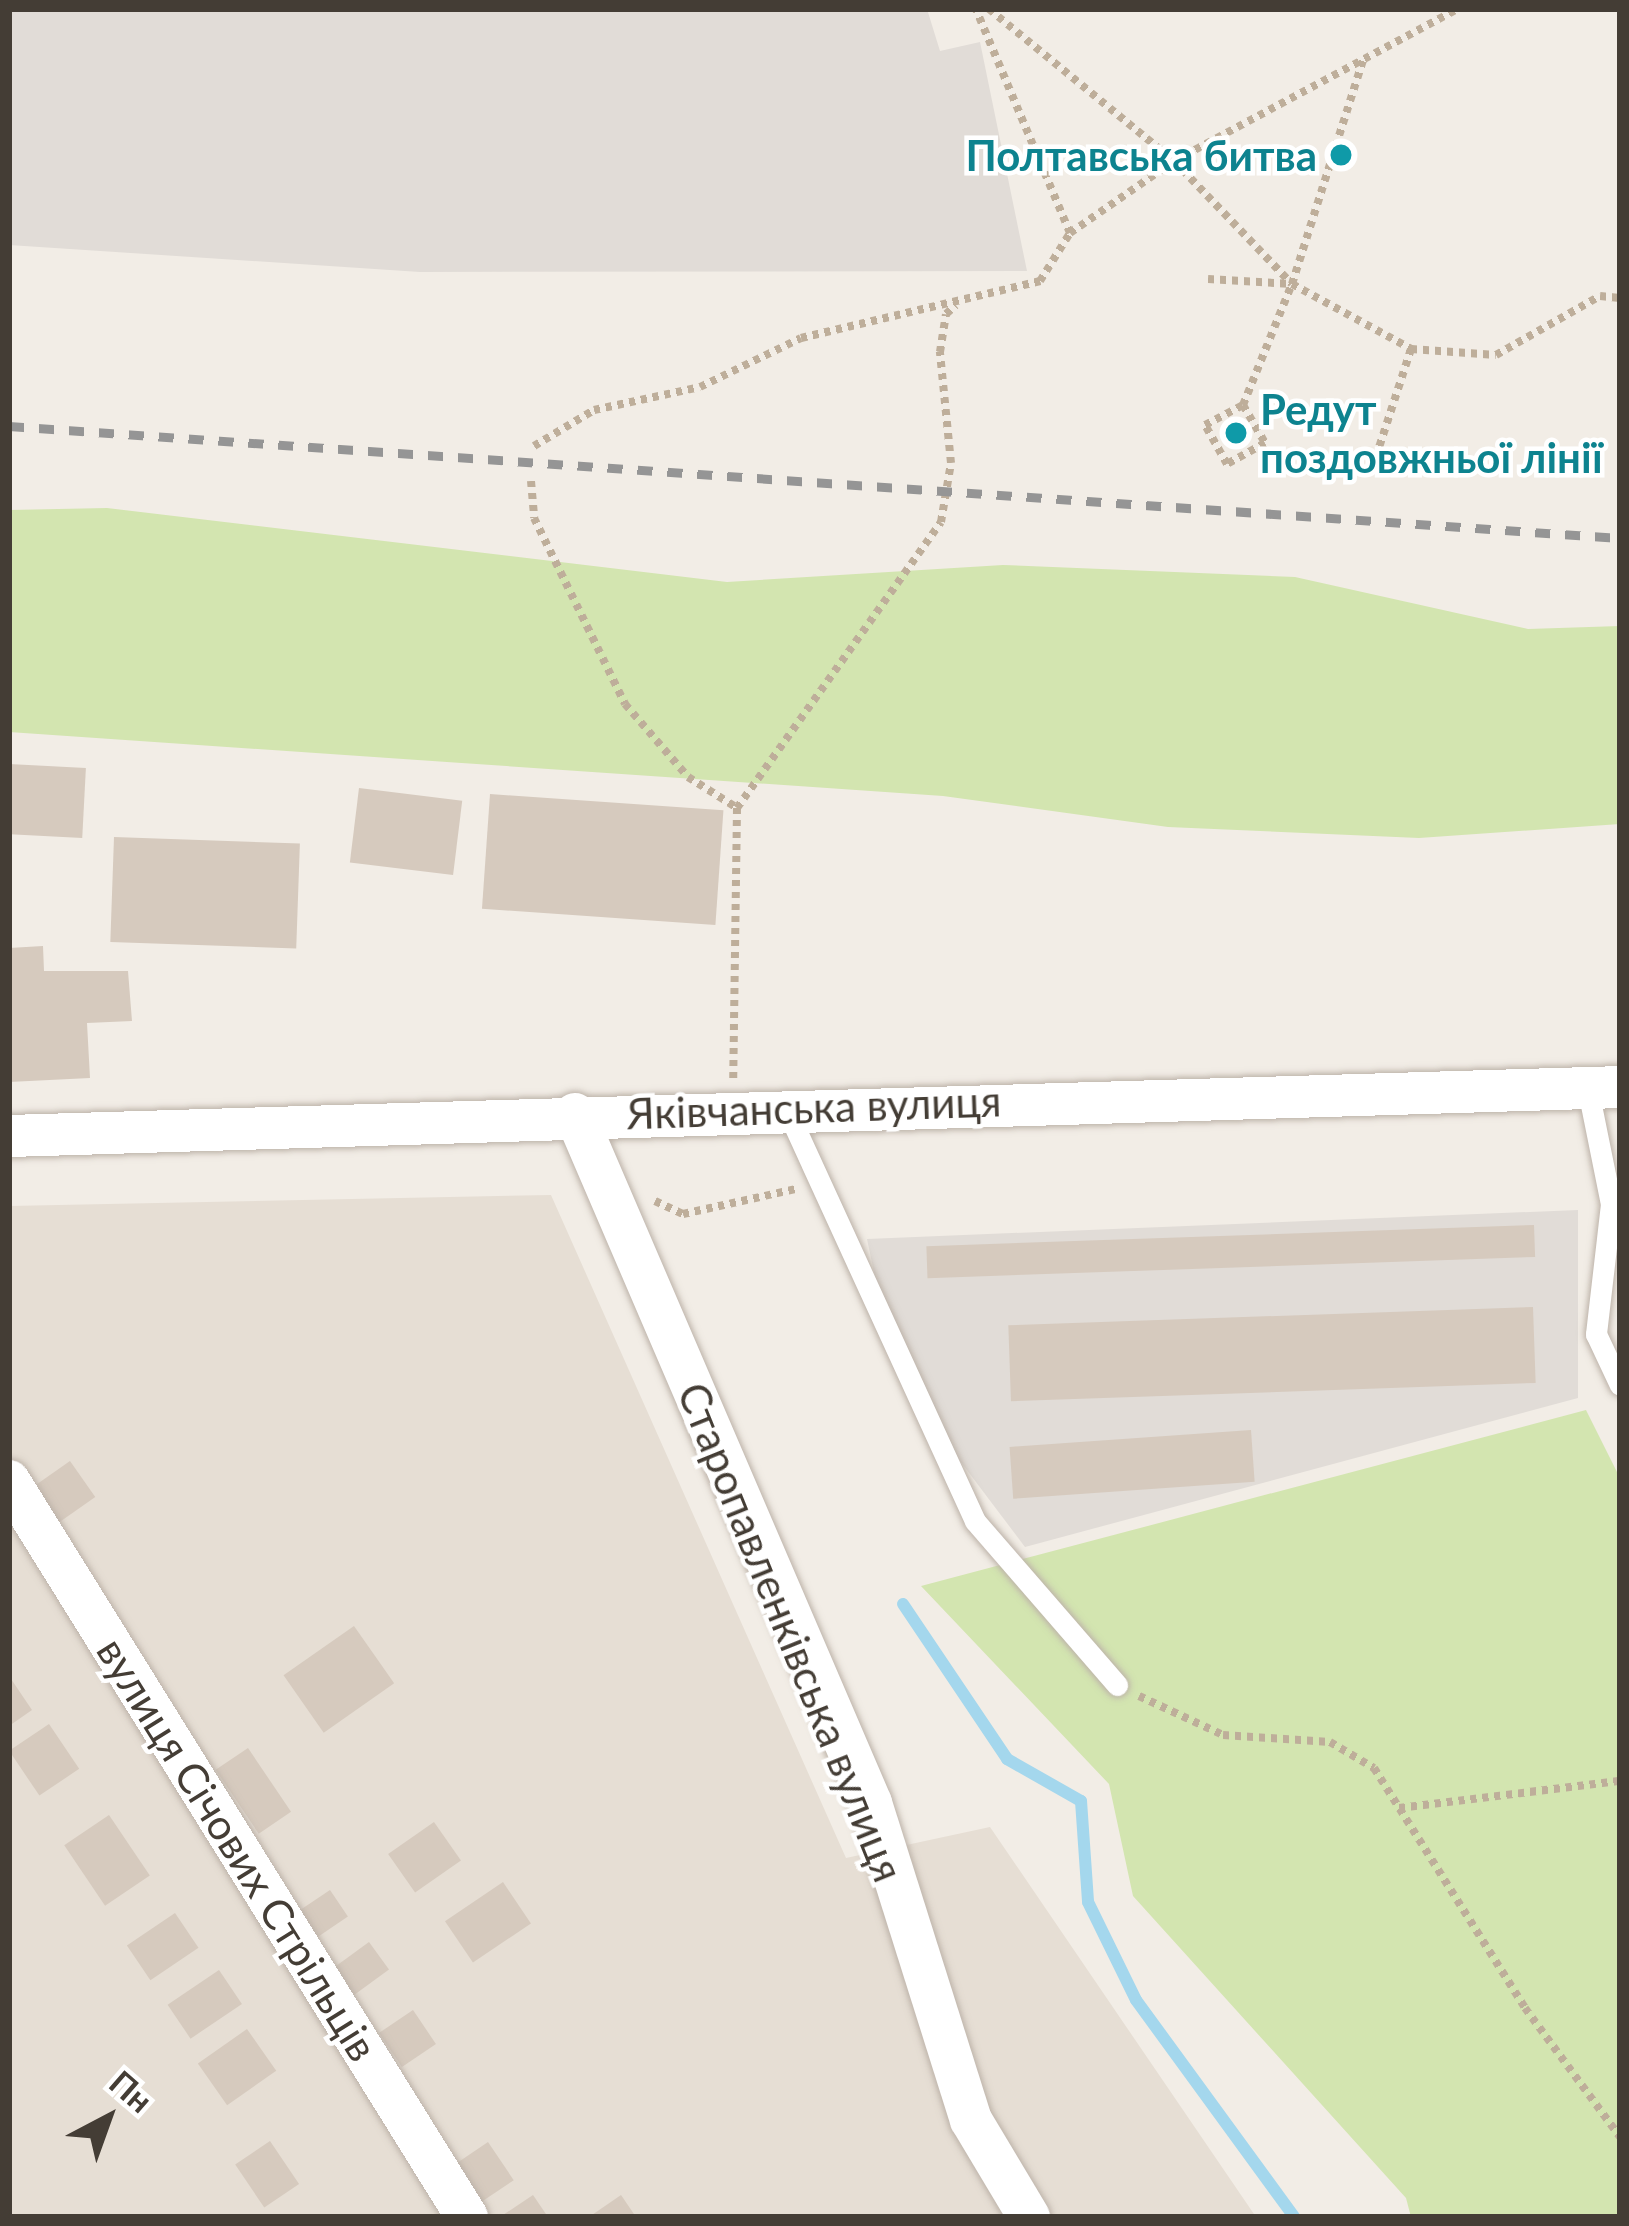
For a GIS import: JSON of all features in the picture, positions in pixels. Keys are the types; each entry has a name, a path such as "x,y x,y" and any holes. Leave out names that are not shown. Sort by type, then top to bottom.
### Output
{"street":[{"name":"Яківчанська вулиця","path":"9,1136 785,1107 1603,1086"},
{"name":"Старопавленківська вулиця","path":"575,1114 871,1803 970,2120 1029,2217"},
{"name":"вулиця Січових Стрільців","path":"9,1480 467,2217"}],"lane":[{"path":"1603,1086 1611,1204 1596,1334 1620,1385"},
{"path":"785,1107 975,1520 1118,1685"}],"path":[{"path":"976,9 1070,233"},
{"path":"989,9 1174,161 1292,284 1412,349 1496,355 1600,296 1620,298"},
{"path":"534,446 594,410 700,387 801,338 902,309 957,303 1040,281 1070,233 1174,161 1457,9"},
{"path":"1244,404 1265,443 1227,464 1205,425 1244,404 1292,284 1363,59"},
{"path":"1208,279 1292,284"},
{"path":"732,1109 737,808 941,522 951,464 940,352 946,314 957,303"},
{"path":"1372,469 1412,349"},
{"path":"531,481 535,518 625,704 688,777 737,808"},
{"path":"598,1176 683,1214 820,1184"},
{"path":"1118,1685 1223,1735 1330,1742 1374,1768 1526,2008 1620,2137"},
{"path":"1399,1808 1620,1781"}],"shaded area":[{"path":"9,9 927,9 940,51 980,42 1027,271 420,272 9,245"},
{"path":"551,1195 846,1858 990,1827 1256,2217 9,2217 9,1206"},
{"path":"1578,1210 1578,1398 1025,1547 951,1449 879,1296 867,1239"}],"green space":[{"path":"107,508 727,582 1003,565 1295,577 1528,629 1620,626 1620,824 1419,838 1168,827 943,796 9,732 9,510"},
{"path":"1586,1410 1620,1478 1620,2217 1411,2217 1406,2198 1133,1896 1109,1784 921,1586"}],"building":[{"path":"9,764 86,768 82,838 9,834"},
{"path":"359,788 462,801 453,875 350,862"},
{"path":"490,794 723,810 715,925 482,909"},
{"path":"114,837 300,843 296,948 110,942"},
{"path":"43,946 44,971 128,971 132,1021 87,1023 90,1078 9,1082 9,948"},
{"path":"1534,1225 1535,1257 927,1278 926,1246"},
{"path":"1533,1307 1536,1383 1011,1401 1008,1325"},
{"path":"1251,1430 1255,1482 1013,1499 1010,1447"},
{"path":"70,1461 95,1497 57,1524 31,1488"},
{"path":"354,1626 394,1683 324,1733 284,1675"},
{"path":"9,1676 32,1710 9,1726"},
{"path":"49,1724 79,1769 39,1796 9,1751"},
{"path":"248,1748 291,1812 259,1834 216,1770"},
{"path":"109,1815 150,1876 105,1906 64,1845"},
{"path":"434,1822 461,1861 415,1893 388,1854"},
{"path":"503,1882 531,1923 473,1963 445,1921"},
{"path":"330,1890 348,1917 315,1939 297,1912"},
{"path":"175,1913 198,1948 150,1980 127,1945"},
{"path":"369,1942 389,1970 349,1999 329,1971"},
{"path":"219,1970 242,2004 191,2039 168,2005"},
{"path":"413,2010 436,2044 402,2067 379,2033"},
{"path":"247,2029 276,2071 227,2105 198,2063"},
{"path":"270,2141 299,2184 264,2208 235,2164"},
{"path":"488,2142 514,2180 480,2203 454,2165"},
{"path":"533,2195 548,2217 500,2217"},
{"path":"621,2195 636,2217 589,2217"}],"waterway":[{"path":"903,1604 1007,1759 1081,1801 1088,1902 1136,2000 1294,2217"}],"railway":[{"path":"9,426 1620,538"}],"place":[{"name":"Полтавська битва","path":"1341,155"},
{"name":"Редут поздовжньої лінії","path":"1236,433"}]}
